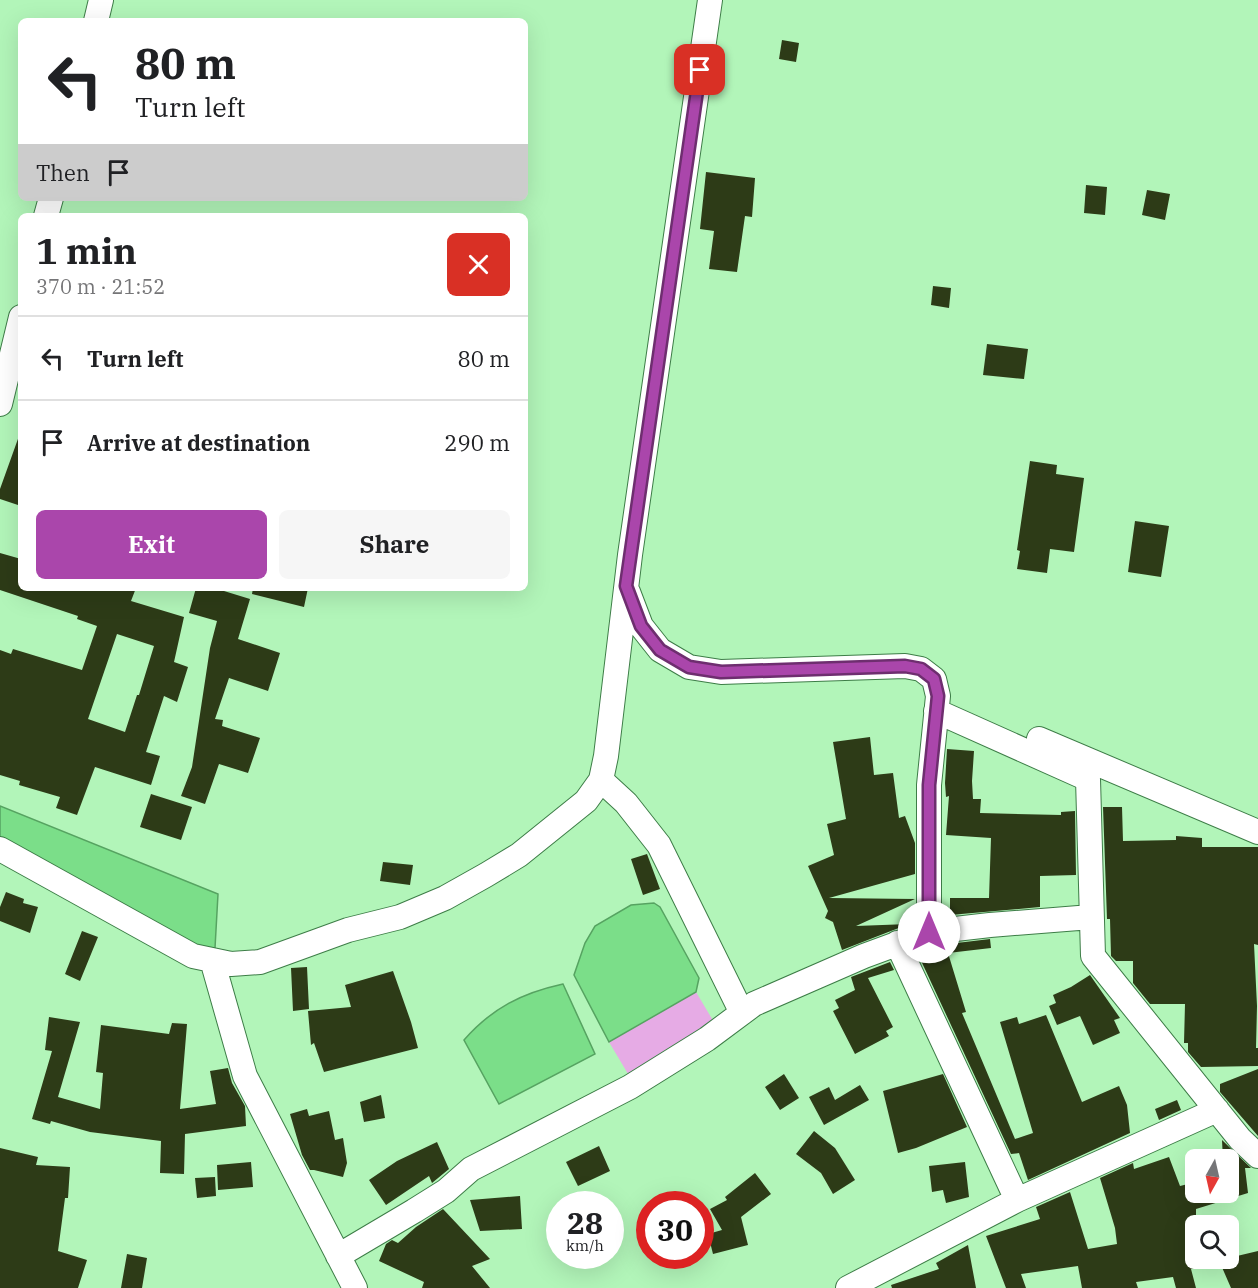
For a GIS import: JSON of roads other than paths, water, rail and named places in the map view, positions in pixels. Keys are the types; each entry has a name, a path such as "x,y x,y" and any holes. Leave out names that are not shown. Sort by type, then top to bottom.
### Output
{"street":[{"path":"97,18 102,0"},
{"path":"0,849 193,956 231,964 260,962 348,930 400,917 445,898 519,855 586,801 601,780 606,756 626,586 710,0"},
{"path":"0,404 18,329"},
{"path":"626,586 641,626 660,650 689,667 721,672 905,666 921,669 934,679 937,704 929,785 929,932"},
{"path":"937,704 1258,832"},
{"path":"937,704 1088,779 1093,956 1240,1139 1258,1156"},
{"path":"601,780 626,803 658,845 742,1012"},
{"path":"338,1256 414,1212 446,1191 471,1169 630,1087 707,1039 754,1004 864,956 929,932 1092,917"},
{"path":"897,944 1017,1200"},
{"path":"212,960 245,1077 355,1288"},
{"path":"848,1288 1017,1200 1217,1110"}]}
